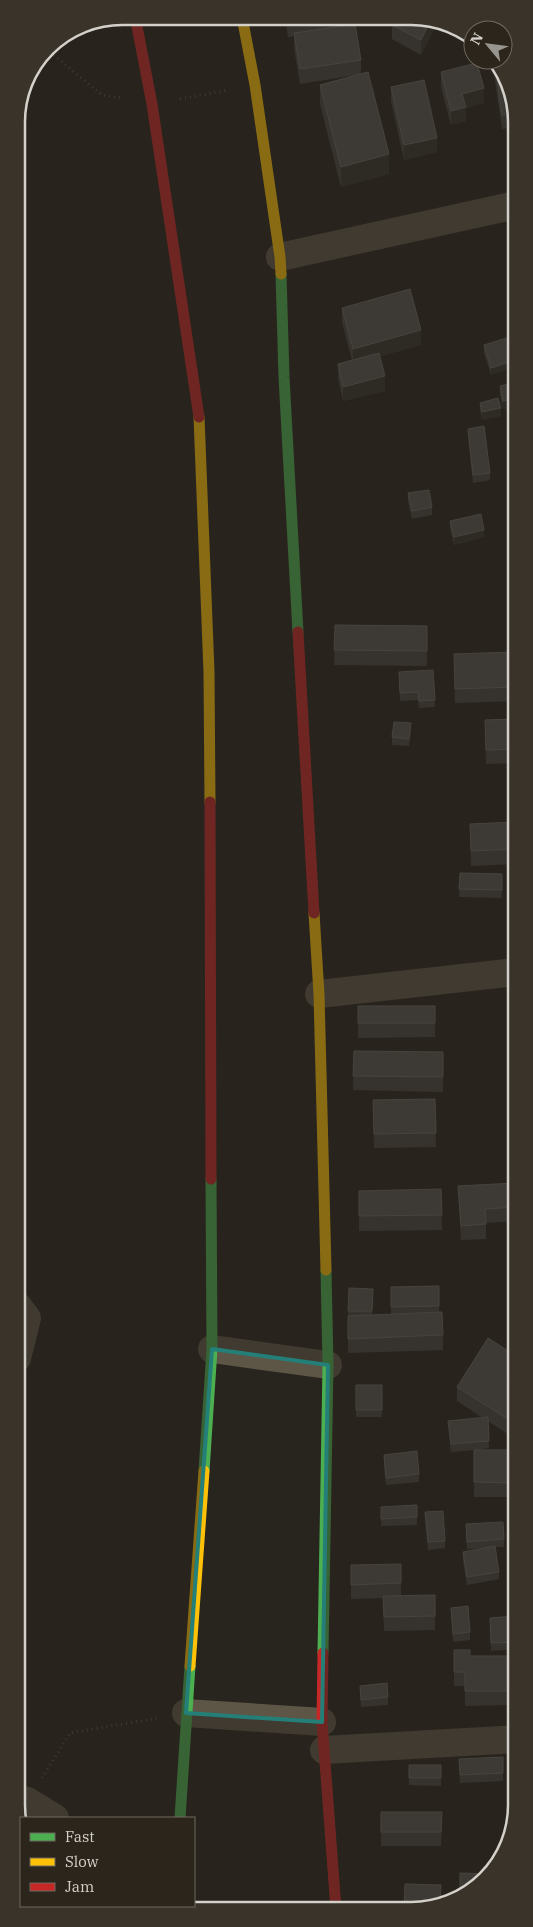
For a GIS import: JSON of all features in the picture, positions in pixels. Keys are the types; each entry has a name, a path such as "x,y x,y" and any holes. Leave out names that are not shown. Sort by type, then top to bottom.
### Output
{"street":[{"path":"137,25 152,104 200,422 209,672 212,1349 180,1817"},
{"path":"244,25 255,85 280,257 284,376 319,994 328,1365 322,1722 335,1902"},
{"path":"280,257 508,207"},
{"path":"319,994 508,973"},
{"path":"212,1349 328,1365"},
{"path":"186,1713 322,1722"},
{"path":"324,1750 508,1739"},
{"path":"25,1802 53,1817"}],"path":[{"path":"52,54 102,95 152,104 255,85"},
{"path":"25,1796 70,1733 186,1713"}],"highlighted area":[{"path":"212,1349 328,1365 322,1722 186,1713"}],"building":[{"path":"355,25 361,60 300,69 294,33"},
{"path":"392,25 428,27 421,40"},
{"path":"463,66 463,70 479,70 484,88 462,94 466,107 451,111 441,72"},
{"path":"368,72 389,154 341,167 320,85"},
{"path":"497,76 505,97 507,114 502,115"},
{"path":"424,80 437,138 404,145 391,87"},
{"path":"410,289 421,330 353,349 342,308"},
{"path":"508,338 508,363 491,368 484,345"},
{"path":"379,353 385,376 343,387 338,364"},
{"path":"508,384 508,400 503,401 500,386"},
{"path":"498,398 501,408 482,412 480,403"},
{"path":"484,426 490,473 473,475 468,429"},
{"path":"429,490 432,507 412,511 408,493"},
{"path":"481,514 484,530 454,537 450,521"},
{"path":"335,625 427,626 427,651 334,650"},
{"path":"508,652 508,687 455,689 454,654"},
{"path":"433,670 435,700 419,701 418,692 400,693 399,672"},
{"path":"508,719 508,749 486,750 485,720"},
{"path":"394,722 411,723 409,739 392,737"},
{"path":"508,822 508,849 471,851 470,824"},
{"path":"460,873 502,874 502,890 459,889"},
{"path":"358,1006 435,1006 435,1023 358,1023"},
{"path":"354,1051 443,1052 443,1077 353,1076"},
{"path":"435,1099 436,1133 374,1134 373,1100"},
{"path":"508,1183 508,1208 485,1209 486,1224 461,1226 458,1186"},
{"path":"441,1189 442,1215 359,1216 359,1191"},
{"path":"439,1286 439,1306 391,1307 391,1287"},
{"path":"349,1288 373,1289 372,1311 348,1311"},
{"path":"442,1312 443,1335 348,1339 348,1316"},
{"path":"488,1338 508,1351 508,1372 505,1377 508,1379 508,1419 457,1387"},
{"path":"356,1385 382,1385 382,1410 356,1410"},
{"path":"488,1417 489,1441 451,1444 448,1421"},
{"path":"474,1450 508,1450 508,1483 474,1482"},
{"path":"417,1451 419,1474 386,1478 384,1455"},
{"path":"417,1505 417,1517 381,1519 381,1507"},
{"path":"443,1511 445,1541 428,1542 425,1512"},
{"path":"503,1522 504,1539 467,1542 466,1524"},
{"path":"495,1546 499,1572 467,1577 463,1552"},
{"path":"401,1564 401,1583 351,1585 351,1565"},
{"path":"435,1595 435,1616 384,1617 383,1596"},
{"path":"468,1606 470,1632 453,1634 451,1608"},
{"path":"508,1617 508,1642 491,1643 490,1618"},
{"path":"454,1650 470,1650 470,1656 508,1656 508,1691 465,1691 465,1672 454,1672"},
{"path":"387,1683 388,1697 361,1700 360,1686"},
{"path":"503,1757 503,1773 460,1775 459,1759"},
{"path":"409,1765 441,1765 441,1778 409,1778"},
{"path":"381,1812 442,1812 441,1832 381,1832"},
{"path":"460,1873 480,1874 465,1886 460,1889"},
{"path":"405,1884 441,1885 440,1897 404,1902"}],"traffic: fast":[{"path":"281,274 284,377 298,632"},
{"path":"204,1471 212,1349 211,1179"},
{"path":"323,1653 328,1365 326,1270"},
{"path":"180,1817 190,1666"}],"traffic: slow":[{"path":"244,25 255,85 281,274"},
{"path":"199,417 209,672 210,802"},
{"path":"314,913 319,994 326,1270"},
{"path":"190,1666 204,1471"}],"traffic: jam":[{"path":"137,25 152,104 199,417"},
{"path":"298,632 314,913"},
{"path":"210,802 211,1179"},
{"path":"323,1653 322,1722 335,1902"}]}
